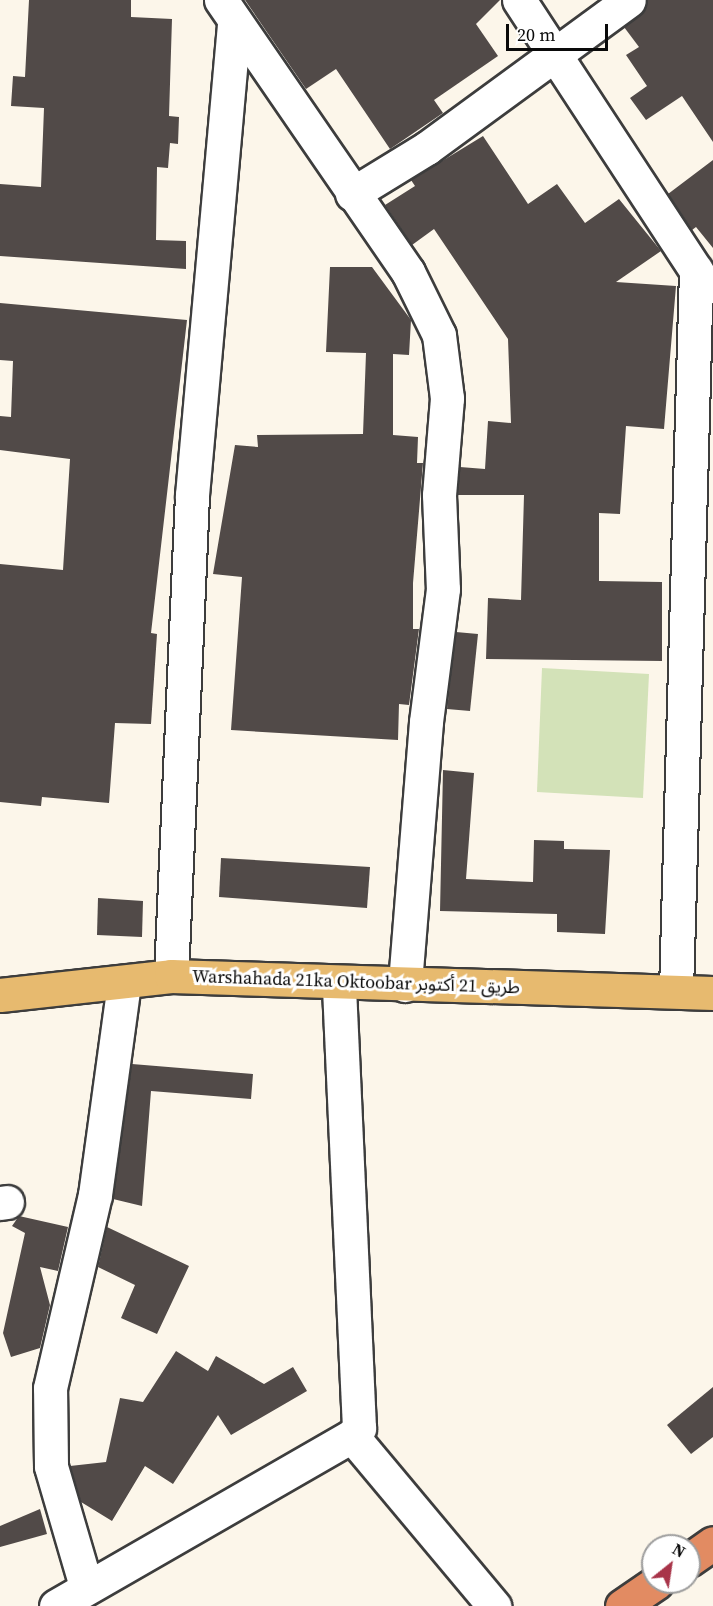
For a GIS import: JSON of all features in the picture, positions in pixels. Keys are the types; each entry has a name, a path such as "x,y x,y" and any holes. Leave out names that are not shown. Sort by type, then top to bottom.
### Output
{"highway":[{"path":"622,1606 641,1593"}],"main road":[{"name":"Warshahada 21ka Oktoobar طريق 21 أكتوبر","path":"0,995 123,984 171,976 339,984 713,993"}],"street":[{"path":"519,0 559,53 705,283 676,991"},
{"path":"352,194 559,53 628,0"},
{"path":"227,11 408,272 440,335 447,398 439,495 443,589 426,722 405,985"},
{"path":"171,976 192,495 227,11"},
{"path":"86,1586 51,1466 50,1388 95,1195 123,984"},
{"path":"56,1606 86,1586 352,1436 362,1417 339,984"},
{"path":"352,1436 494,1606"}],"green space":[{"path":"542,668 649,674 643,798 537,792"}],"building":[{"path":"29,0 131,0 131,17 172,19 169,116 179,117 178,144 170,143 168,168 157,167 156,240 186,241 186,269 0,256 0,184 41,187 44,108 11,106 13,76 25,77"},
{"path":"245,0 500,0 476,24 498,56 434,100 443,113 390,149 336,69 306,89"},
{"path":"647,0 713,0 713,142 682,96 646,120 630,98 647,86 626,55 639,47 624,27 640,15"},
{"path":"483,136 528,204 557,184 585,223 619,199 661,251 616,282 676,286 664,429 626,426 620,514 599,513 599,581 662,582 662,661 486,659 488,598 521,600 524,495 458,495 460,467 485,469 488,421 511,423 508,339 434,229 412,245 385,205 415,186 411,180"},
{"path":"713,160 713,248 696,227 692,230 668,194"},
{"path":"330,267 372,267 411,320 409,355 393,354 393,435 418,437 417,463 423,463 413,583 413,629 419,629 409,705 399,704 398,740 231,730 242,577 213,574 235,445 258,447 257,435 363,434 366,353 326,352"},
{"path":"0,303 187,320 151,633 157,634 151,724 115,723 109,803 42,797 41,806 0,802 0,564 63,570 70,459 0,450 0,416 11,417 13,361 0,360"},
{"path":"456,632 478,634 470,711 447,709"},
{"path":"443,770 474,773 466,879 533,882 534,840 564,841 564,849 610,850 605,934 557,932 557,914 440,911"},
{"path":"221,858 370,867 367,908 219,897"},
{"path":"98,898 143,901 142,937 97,935"},
{"path":"132,1064 253,1074 251,1099 151,1091 142,1206 113,1199"},
{"path":"19,1216 68,1227 58,1271 40,1267 50,1305 40,1348 11,1357 3,1333 25,1233 12,1226"},
{"path":"107,1227 189,1266 157,1334 121,1318 135,1285 98,1267"},
{"path":"176,1351 208,1371 216,1356 264,1384 293,1367 307,1391 231,1435 218,1415 173,1484 145,1466 112,1521 81,1502 70,1466 106,1462 120,1398 143,1402"},
{"path":"713,1387 713,1437 691,1454 667,1425"},
{"path":"40,1509 47,1534 0,1547 0,1526"}]}
